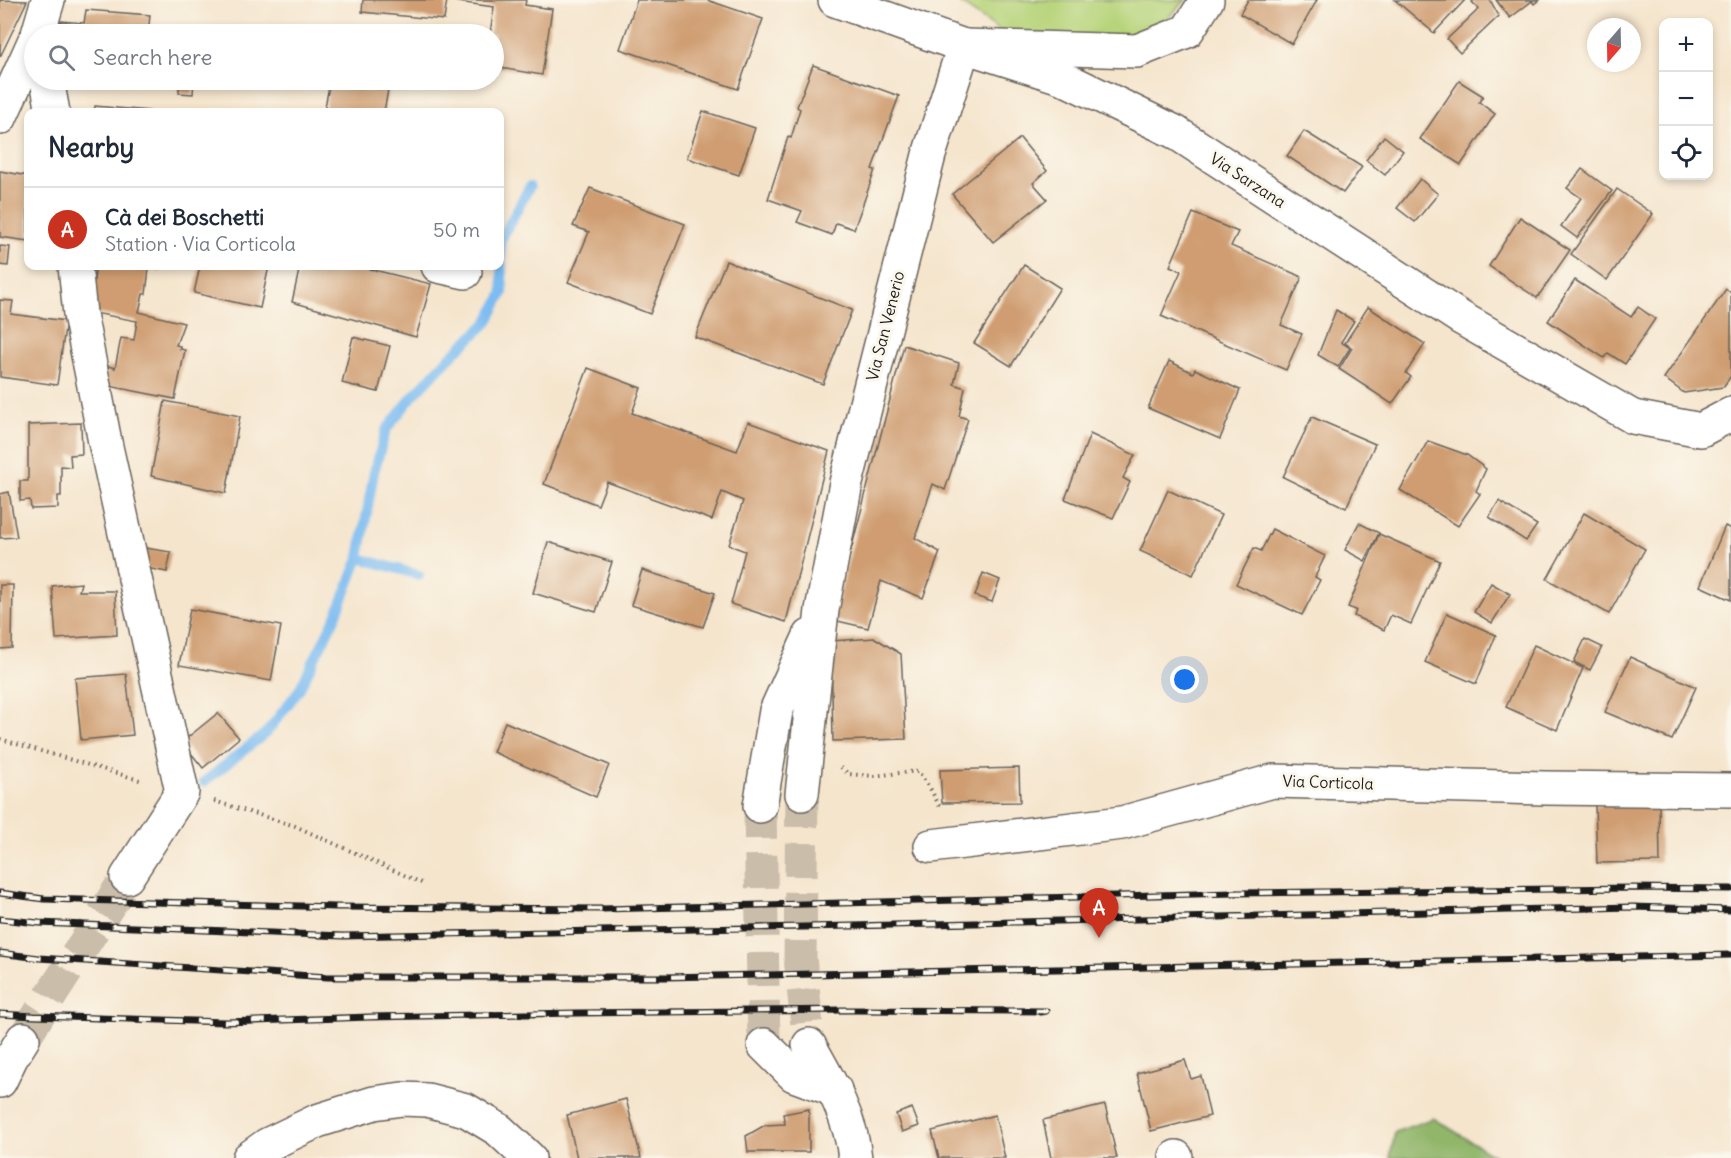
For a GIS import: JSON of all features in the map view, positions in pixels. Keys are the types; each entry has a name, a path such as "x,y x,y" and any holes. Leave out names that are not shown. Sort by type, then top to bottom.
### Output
{"street":[{"path":"41,24 48,0"},
{"name":"Via Sarzana","path":"835,0 964,46 1061,77 1175,132 1461,318 1633,417 1701,430 1731,414"},
{"path":"964,46 1137,51 1187,31 1208,0"},
{"name":"Via San Venerio","path":"802,794 822,610 846,483 929,155 964,46"},
{"path":"0,118 24,64"},
{"path":"49,90 52,108"},
{"path":"75,270 80,314 101,419 182,792 127,878"},
{"name":"Via San Venerio","path":"760,806 776,711 822,610"},
{"name":"Via Corticola","path":"942,845 1122,823 1272,781 1731,790"},
{"path":"0,1081 23,1039"},
{"path":"809,1045 838,1097 855,1158"},
{"path":"764,1046 794,1075 834,1089"},
{"path":"249,1158 267,1145 317,1121 374,1103 402,1099 427,1100 466,1110 499,1130 530,1158"}],"path":[{"path":"809,728 824,757 833,760 848,774 873,776 918,771 932,790 945,815 942,845"}],"green space":[{"path":"956,0 1186,0 1143,42 1002,32"},
{"path":"1433,1118 1498,1158 1390,1158 1395,1132"}],"building":[{"path":"0,0 27,1 0,57"},
{"path":"363,0 447,0 444,20 362,12"},
{"path":"458,0 526,0 525,5 552,9 542,75 504,69 504,24 491,24 494,7 457,2"},
{"path":"637,0 707,0 763,19 738,89 620,49"},
{"path":"1248,0 1317,0 1292,44 1240,14"},
{"path":"1395,0 1465,0 1434,33"},
{"path":"1490,0 1499,16 1460,53 1447,39 1479,9 1472,2"},
{"path":"1496,0 1539,0 1534,4 1532,1 1510,18"},
{"path":"86,10 150,15 149,24 61,24 61,21 84,23"},
{"path":"813,65 899,96 872,169 875,170 854,229 836,223 832,235 797,222 802,211 768,199 788,137 791,138 800,109 797,107"},
{"path":"1459,81 1483,96 1479,102 1495,114 1461,165 1420,139"},
{"path":"179,90 193,90 193,94 179,93"},
{"path":"328,90 388,90 385,108 325,108"},
{"path":"703,111 755,128 739,175 687,158"},
{"path":"1304,131 1362,167 1343,193 1287,156"},
{"path":"1384,136 1403,151 1385,175 1366,160"},
{"path":"1020,138 1047,171 1033,183 1047,199 993,242 952,194"},
{"path":"1582,169 1612,191 1577,238 1561,226 1581,198 1567,188"},
{"path":"0,171 24,175 24,240 0,237"},
{"path":"1420,179 1438,194 1415,222 1397,208"},
{"path":"590,188 685,224 650,314 568,282 589,232 573,226"},
{"path":"1617,189 1653,214 1607,280 1571,254"},
{"path":"1193,213 1238,232 1231,246 1302,277 1281,325 1302,334 1286,370 1161,316 1181,271 1170,266"},
{"path":"1520,217 1570,250 1537,298 1489,266"},
{"path":"0,246 10,247 8,266 0,265"},
{"path":"726,261 852,310 823,384 695,337"},
{"path":"1024,265 1060,288 1011,366 974,343"},
{"path":"95,270 149,270 146,294 143,294 139,312 184,323 176,345 185,350 175,399 104,385 108,366 115,368 121,338 134,340 137,321 89,312"},
{"path":"199,270 268,270 260,308 194,293"},
{"path":"299,270 374,270 431,284 416,337 292,302"},
{"path":"1575,280 1631,317 1638,307 1655,319 1625,364 1608,353 1604,358 1548,321"},
{"path":"1726,289 1731,293 1731,376 1723,387 1684,393 1664,378"},
{"path":"0,300 13,301 11,314 66,321 57,385 0,377"},
{"path":"1368,307 1425,344 1406,373 1411,377 1392,404 1339,369 1352,348 1345,343"},
{"path":"1336,310 1354,321 1341,342 1350,348 1338,367 1318,355"},
{"path":"353,337 390,346 378,392 342,383"},
{"path":"904,345 959,363 954,384 965,388 959,416 968,419 945,490 933,484 915,538 940,552 923,598 881,581 868,628 833,620"},
{"path":"1169,361 1193,373 1195,369 1240,390 1220,439 1148,408"},
{"path":"588,368 641,388 632,413 737,451 748,422 829,451 786,622 731,604 745,551 729,545 743,501 722,492 712,520 607,482 598,505 544,484"},
{"path":"165,401 240,416 226,493 151,476"},
{"path":"1312,417 1375,444 1346,508 1283,477"},
{"path":"81,423 82,454 70,455 71,467 61,466 61,496 58,496 58,508 31,509 30,500 20,501 20,481 28,481 28,425"},
{"path":"1090,434 1135,455 1123,478 1130,482 1113,518 1065,499"},
{"path":"1428,441 1467,455 1486,469 1476,491 1480,494 1458,526 1400,490"},
{"path":"1168,490 1221,515 1193,575 1140,551"},
{"path":"9,492 17,537 0,538 0,494"},
{"path":"1499,501 1537,525 1526,541 1489,517"},
{"path":"1584,513 1645,549 1609,614 1547,579"},
{"path":"1359,523 1379,533 1365,561 1345,550"},
{"path":"1725,526 1731,529 1731,600 1700,586"},
{"path":"1272,529 1325,556 1315,577 1320,580 1302,615 1236,584 1254,548 1261,551"},
{"path":"1379,534 1440,561 1411,624 1391,615 1384,630 1354,616 1356,610 1348,607"},
{"path":"548,542 612,562 596,612 533,593"},
{"path":"145,548 171,552 167,572 141,567"},
{"path":"642,570 715,593 703,627 631,605"},
{"path":"983,573 1000,580 992,602 975,596"},
{"path":"81,583 79,591 115,591 117,635 56,639 52,586"},
{"path":"1491,583 1510,594 1492,623 1474,612"},
{"path":"0,585 13,585 12,648 0,649"},
{"path":"190,609 281,626 271,681 179,665"},
{"path":"1447,613 1496,635 1476,684 1425,662"},
{"path":"875,638 901,654 906,739 833,741 831,641"},
{"path":"1585,639 1602,647 1590,670 1574,662"},
{"path":"1534,645 1583,668 1557,730 1506,707"},
{"path":"1630,657 1696,687 1672,740 1605,712"},
{"path":"126,674 133,735 81,740 75,678"},
{"path":"218,713 239,738 203,768 182,742"},
{"path":"505,722 609,765 596,797 493,752"},
{"path":"1019,768 1020,802 942,803 940,770"},
{"path":"1595,805 1659,805 1660,862 1597,863"},
{"path":"1185,1060 1191,1079 1201,1076 1210,1116 1151,1131 1137,1073"},
{"path":"626,1099 641,1158 577,1158 567,1115"},
{"path":"1105,1105 1117,1158 1051,1158 1043,1120"},
{"path":"912,1108 919,1126 902,1132 896,1114"},
{"path":"809,1109 809,1152 748,1152 746,1136 765,1125 785,1124 783,1114"},
{"path":"995,1115 1005,1158 939,1158 932,1131"}],"waterway":[{"path":"504,234 530,186"},
{"path":"204,782 267,732 299,690 337,614 359,558 374,472 386,430 413,396 487,323 503,293 502,270"},
{"path":"359,558 419,575"}],"tunnel":[{"path":"802,794 800,957 809,1045"},
{"path":"760,806 764,1045"},
{"path":"23,1039 127,877"}],"railway":[{"path":"0,893 44,899 336,907 602,909 1234,893 1631,888 1731,889"},
{"path":"0,919 39,923 343,936 1633,907 1731,910"},
{"path":"0,953 39,958 328,977 665,977 1731,955"},
{"path":"0,1014 225,1022 576,1013 847,1010 1046,1011 1040,1012"}],"place":[{"name":"Cà dei Boschetti","path":"1099,938"}]}
